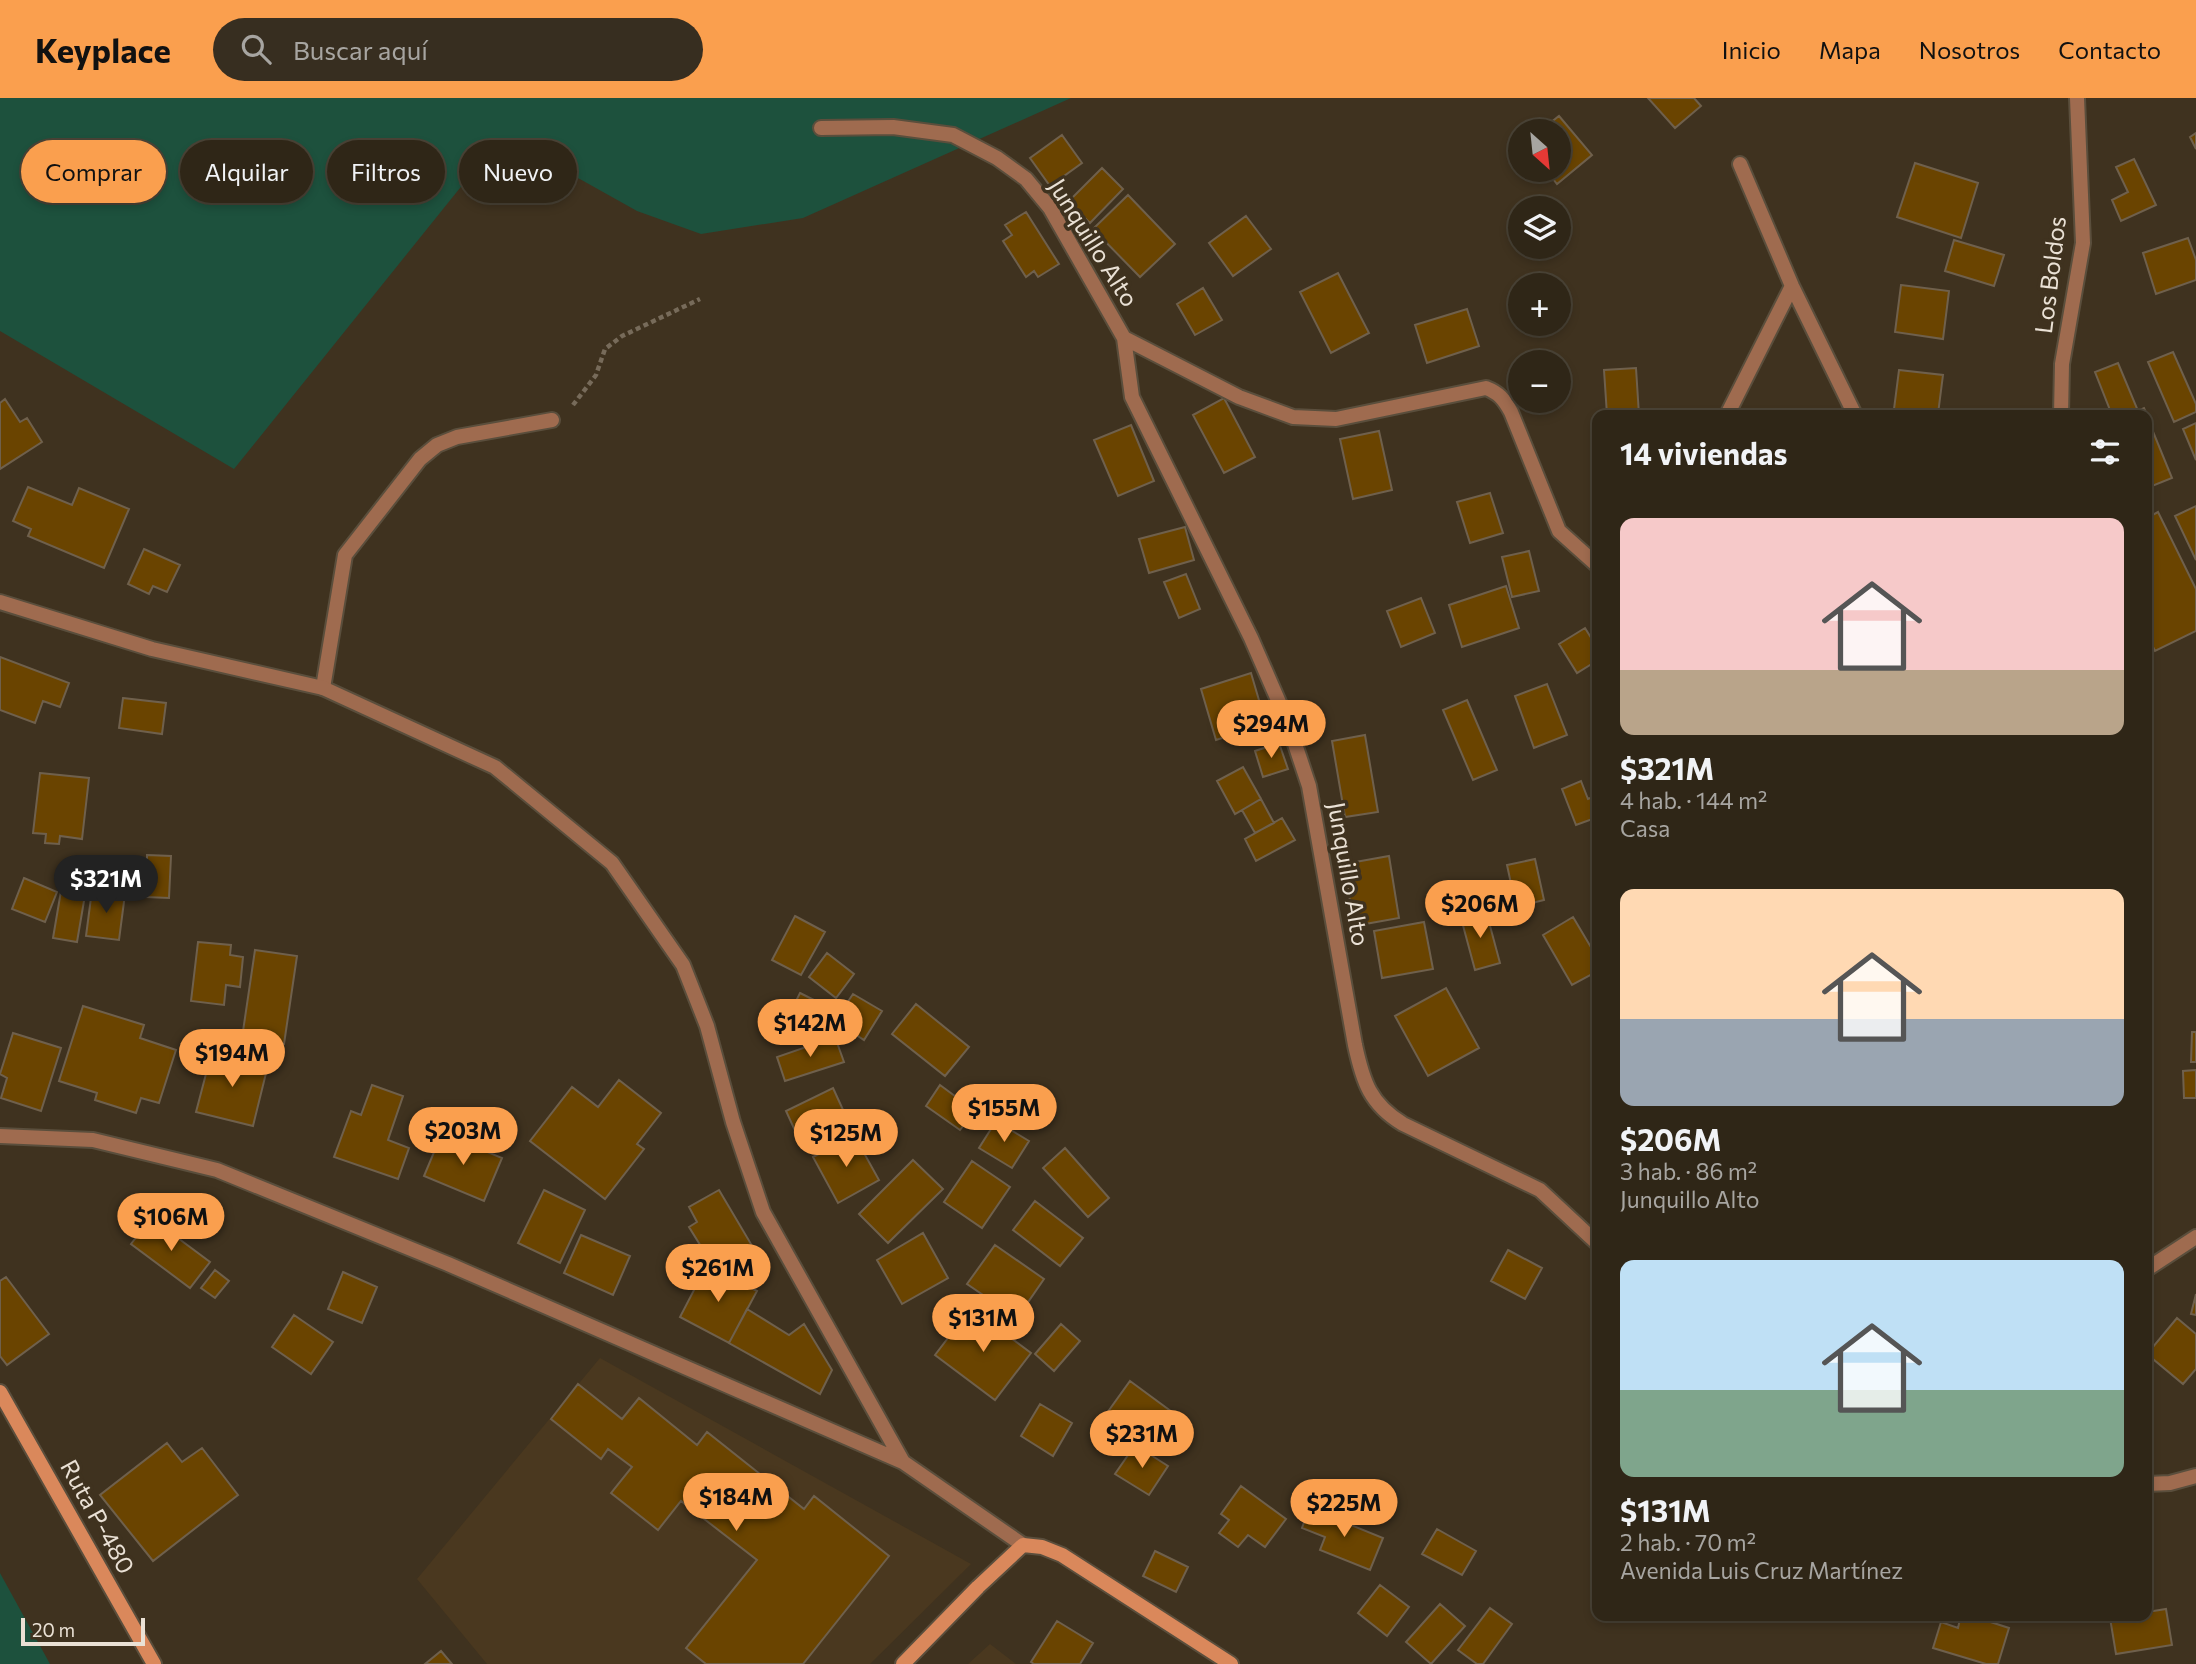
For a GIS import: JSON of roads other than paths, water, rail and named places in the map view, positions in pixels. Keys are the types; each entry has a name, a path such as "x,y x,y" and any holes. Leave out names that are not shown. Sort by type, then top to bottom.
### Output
{"street":[{"name":"Los Boldos","path":"2061,410 2062,363 2083,243 2077,98"},
{"name":"Junquillo Alto","path":"821,128 893,127 953,135 996,158 1026,179 1050,208 1124,338 1132,397 1251,638 1288,723 1309,786 1355,1045 1365,1083 1385,1113 1541,1190 1592,1238"},
{"path":"1740,164 1792,286 1853,410"},
{"path":"1730,410 1792,286"},
{"name":"Junquillo Alto","path":"1124,338 1238,397 1293,417 1336,419 1486,388 1496,392 1511,412 1559,531 1592,561"},
{"path":"323,688 345,555 419,459 437,445 457,438 552,420"},
{"path":"0,602 152,649 323,688 495,767 612,863 683,965 707,1026 733,1122 763,1212 903,1462"},
{"path":"0,1136 93,1140 217,1170 448,1264 903,1462 1023,1545 1041,1547 1062,1555 1231,1664"},
{"path":"2152,1266 2196,1237"},
{"name":"Ruta P-480","path":"0,1392 153,1664"},
{"path":"2152,1484 2170,1483 2196,1476"},
{"path":"903,1664 1023,1545"}]}
